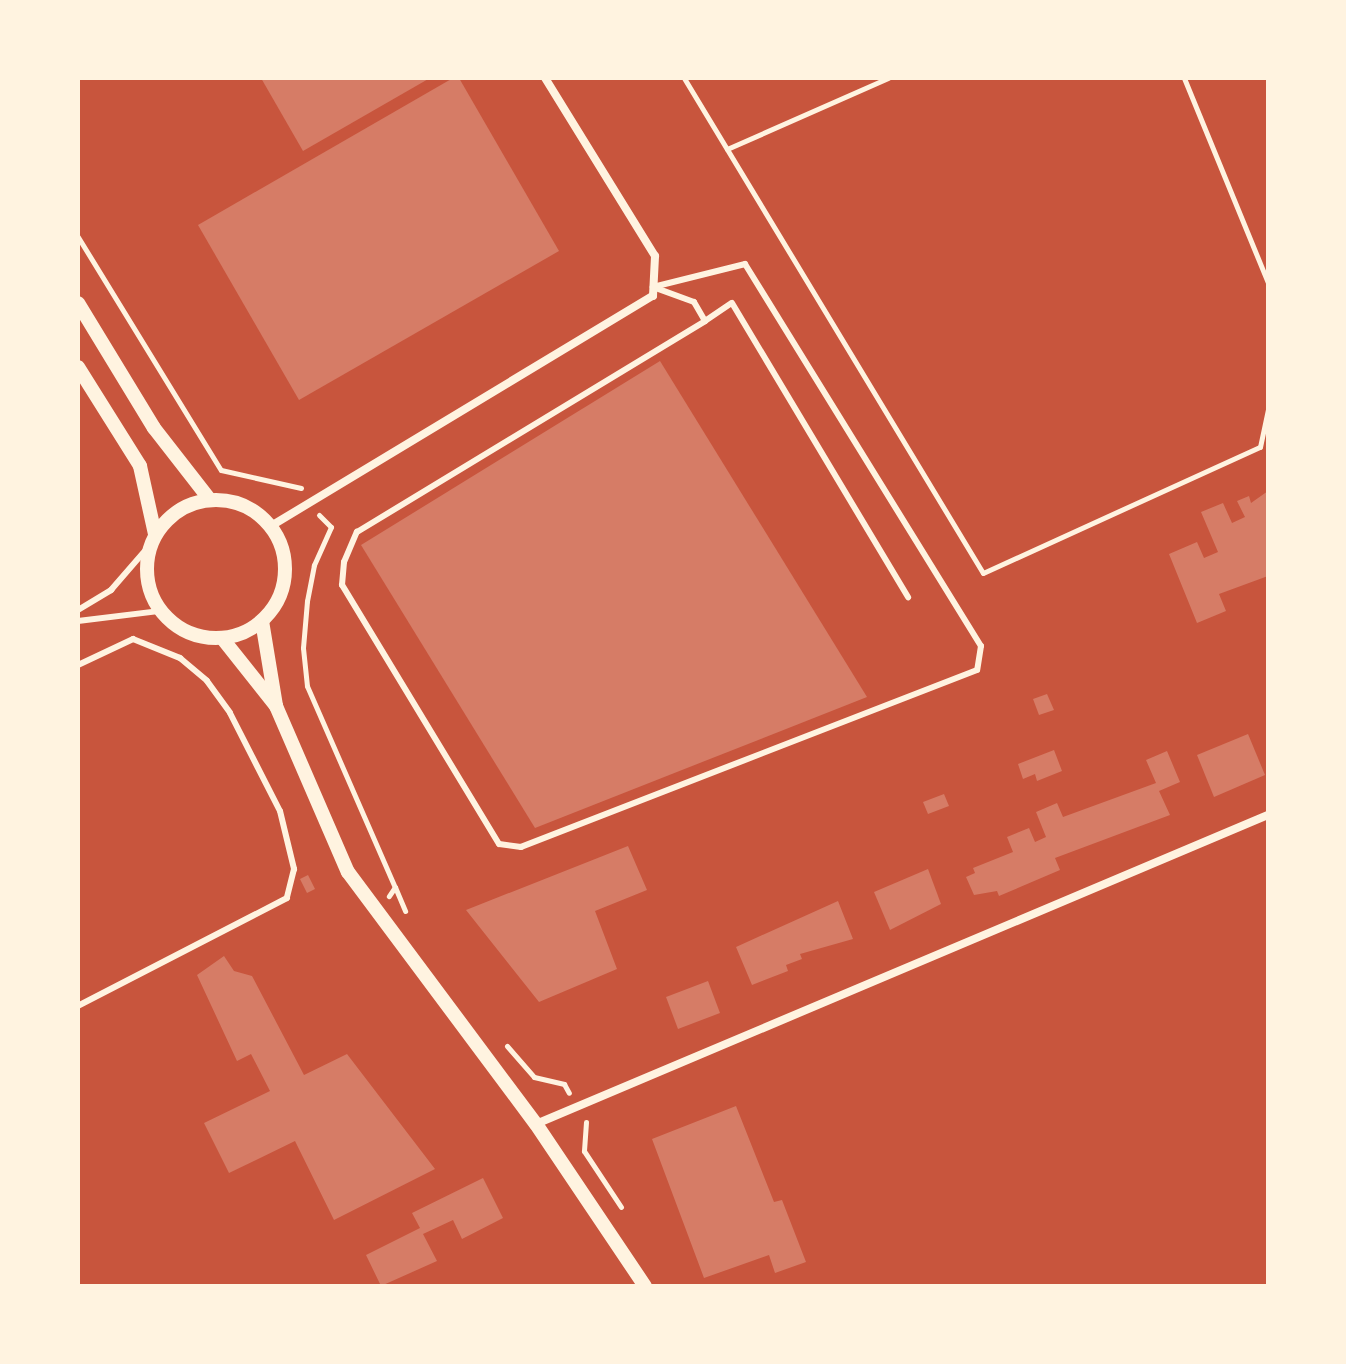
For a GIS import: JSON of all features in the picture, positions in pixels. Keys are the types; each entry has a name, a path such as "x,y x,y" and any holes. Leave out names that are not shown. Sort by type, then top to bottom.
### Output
{"street":[{"path":"271,526 653,296 655,256 545,78"},
{"path":"78,303 154,428 210,500"},
{"path":"78,367 140,466 153,540 147,580 160,611 194,635 222,638 262,621 273,608 285,576 280,542 271,526 244,505 210,500 179,510 153,540"},
{"path":"262,621 276,706 348,872 536,1124 645,1286"},
{"path":"222,638 276,706"},
{"path":"536,1124 1268,815"}],"lane":[{"path":"653,287 745,264 981,646 977,670 521,847 499,844 342,585 344,562 357,532 732,303 908,597"},
{"path":"653,287 694,302 705,321"},
{"path":"78,610 111,590 153,540"},
{"path":"78,621 160,611"},
{"path":"78,665 133,639 180,658 207,681 230,713 280,811 294,869 287,898 78,1006"}],"path":[{"path":"684,78 983,573 1268,445"},
{"path":"727,149 888,78"},
{"path":"1184,78 1268,283"},
{"path":"78,237 221,470 303,488"},
{"path":"1260,447 1268,410"},
{"path":"331,527 314,565 307,601 306,672 408,918"},
{"path":"296,675 306,672"},
{"path":"377,914 395,887"},
{"path":"498,1034 534,1077 564,1084"},
{"path":"590,1128 584,1151 627,1217"}],"building":[{"path":"261,78 430,78 303,151"},
{"path":"453,78 459,78 559,251 299,400 198,225"},
{"path":"660,361 867,697 535,828 361,545"},
{"path":"1268,491 1268,576 1219,594 1226,611 1197,623 1169,554 1197,542 1204,558 1218,552 1201,512 1223,503 1232,523 1245,517 1237,501 1249,496 1251,503"},
{"path":"1047,694 1054,710 1039,715 1033,699"},
{"path":"1248,734 1265,775 1214,797 1197,755"},
{"path":"1054,750 1062,771 1037,781 1035,774 1023,779 1018,764"},
{"path":"1167,751 1180,782 1159,791 1170,815 1055,858 1060,870 999,896 997,891 974,895 966,877 975,873 973,868 1013,852 1007,837 1029,828 1035,842 1046,837 1036,812 1057,803 1063,817 1156,783 1146,760"},
{"path":"944,794 949,806 928,814 923,802"},
{"path":"628,846 647,890 595,911 617,969 539,1002 466,910"},
{"path":"928,869 941,904 890,930 874,892"},
{"path":"308,875 315,889 307,893 300,879"},
{"path":"838,901 853,939 800,954 802,959 786,965 788,971 752,985 736,947"},
{"path":"224,956 234,971 252,976 304,1075 347,1054 435,1169 334,1220 295,1141 229,1173 204,1123 270,1091 251,1054 237,1061 197,975"},
{"path":"708,981 720,1013 678,1029 666,997"},
{"path":"736,1106 774,1202 782,1200 806,1262 775,1273 769,1255 704,1278 652,1139"},
{"path":"483,1178 503,1218 462,1239 453,1220 423,1234 437,1261 381,1286 366,1255 420,1228 412,1213"}]}
